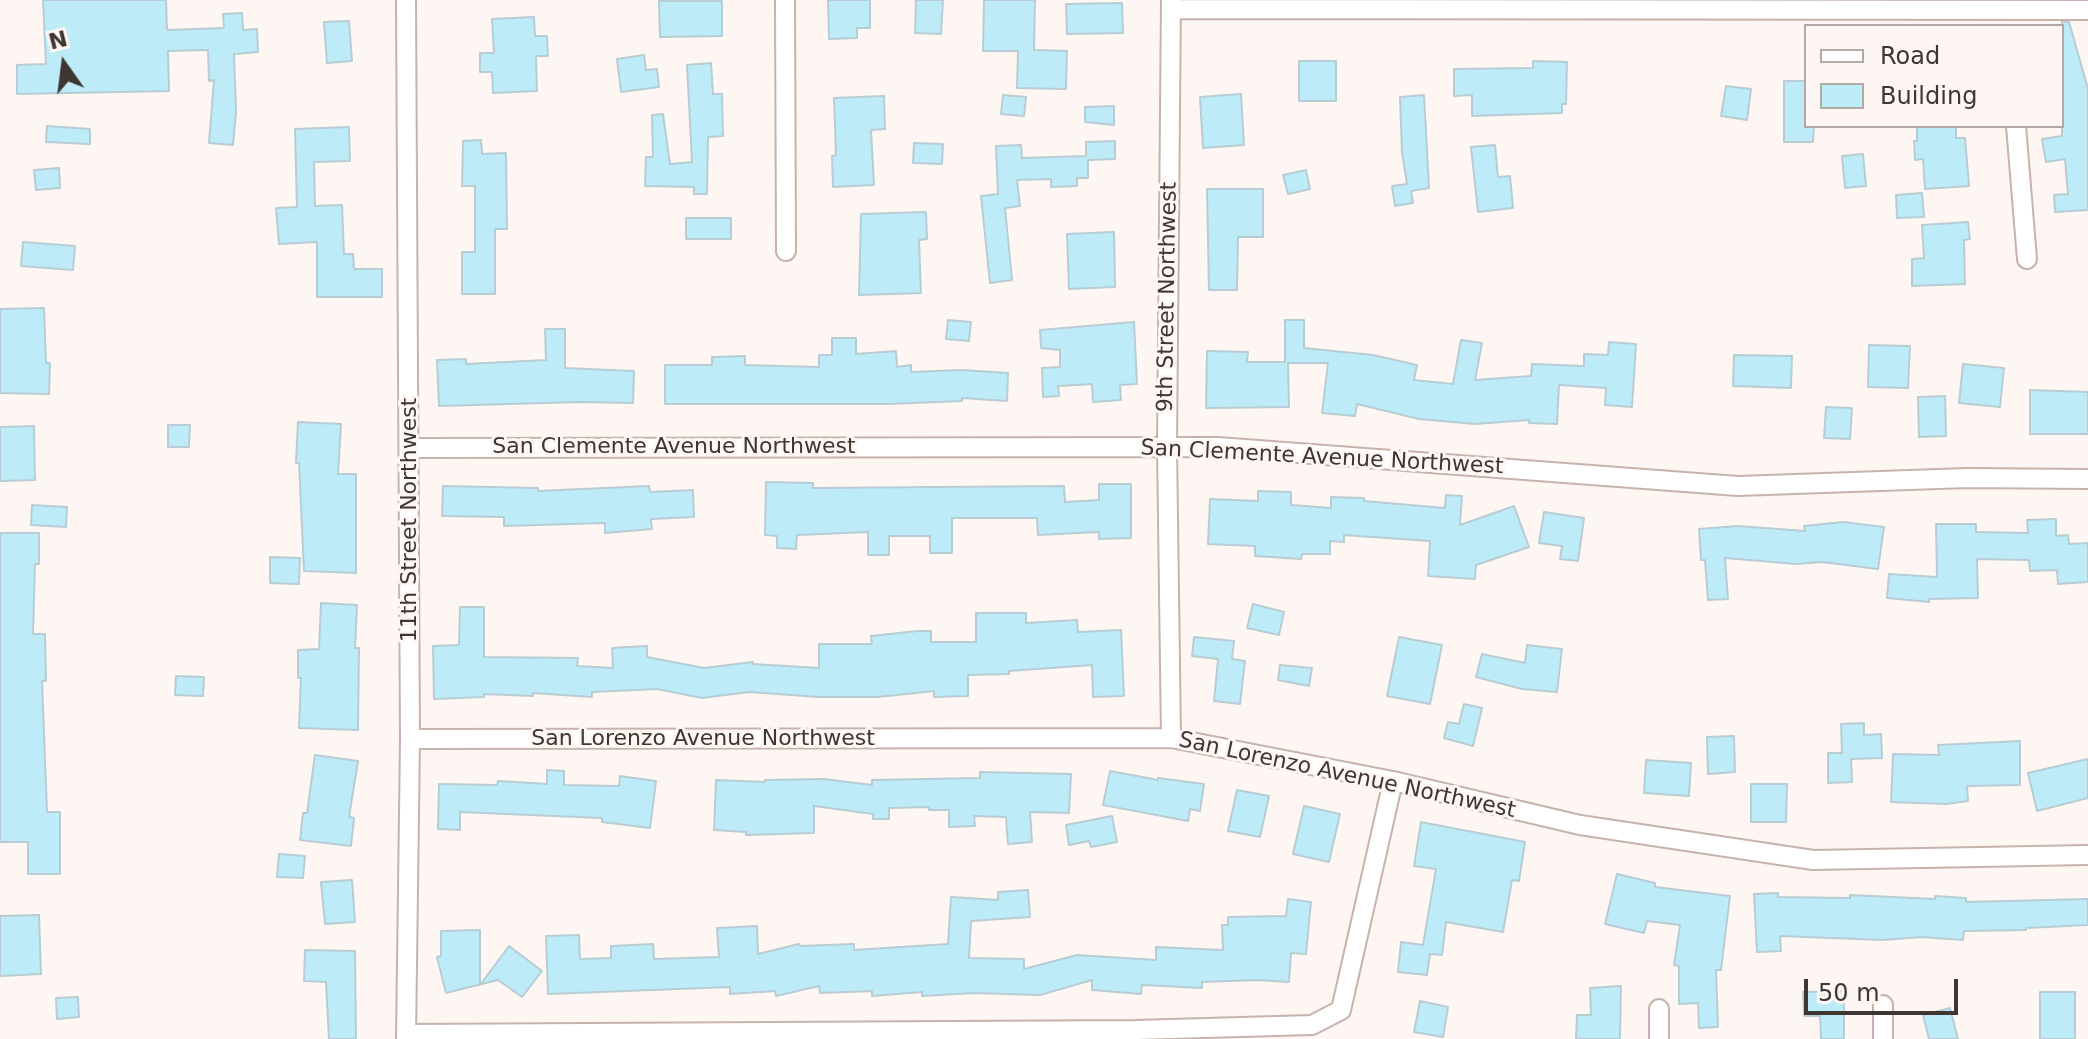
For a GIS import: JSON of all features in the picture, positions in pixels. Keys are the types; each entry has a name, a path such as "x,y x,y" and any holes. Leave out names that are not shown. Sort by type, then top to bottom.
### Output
{"street":[{"name":"11th Street Northwest","path":"406,0 410,448 406,1037"},
{"path":"785,0 786,251"},
{"path":"1171,4 2006,12 2088,10"},
{"name":"9th Street Northwest","path":"1171,4 1167,446 1171,738"},
{"path":"2016,128 2027,259"},
{"name":"San Clemente Avenue Northwest","path":"410,448 1167,446 1218,447 1738,486 1967,478 2088,479"},
{"name":"San Lorenzo Avenue Northwest","path":"410,739 1171,738 1393,781 1580,825 1813,860 2088,855"},
{"path":"406,1037 1135,1030 1312,1025 1341,1010 1393,781"},
{"path":"1883,1005 1883,1039"},
{"path":"1659,1009 1659,1039"}],"building":[{"path":"43,0 166,0 167,30 224,28 223,14 242,13 243,30 257,29 258,52 234,54 236,111 233,145 209,143 214,80 209,81 208,50 168,51 169,91 17,94 17,65 46,64"},
{"path":"828,0 870,0 870,28 857,28 857,38 829,39"},
{"path":"916,0 943,0 941,34 915,33"},
{"path":"984,0 1035,0 1034,50 1067,51 1066,89 1017,88 1018,51 983,51"},
{"path":"659,1 722,1 722,36 660,37"},
{"path":"1122,3 1123,33 1067,34 1066,4"},
{"path":"534,17 535,36 547,36 548,56 536,56 537,91 493,93 492,72 480,72 480,53 494,53 492,19"},
{"path":"349,21 352,61 327,63 324,22"},
{"path":"2069,22 2088,89 2088,210 2055,212 2054,195 2068,194 2065,159 2046,162 2042,139 2062,136 2064,128 2062,24"},
{"path":"644,55 646,70 657,69 659,87 621,92 617,59"},
{"path":"1299,61 1336,61 1336,101 1299,101"},
{"path":"1533,61 1567,62 1566,104 1562,104 1562,113 1472,116 1472,95 1454,96 1454,69 1533,68"},
{"path":"711,63 713,94 722,94 723,136 708,137 707,194 694,194 694,187 645,186 646,157 653,157 652,115 663,114 670,164 692,162 687,65"},
{"path":"1784,81 1804,81 1804,128 1814,128 1813,142 1784,142"},
{"path":"1726,86 1751,89 1747,120 1721,116"},
{"path":"1241,94 1244,145 1203,148 1200,97"},
{"path":"1003,95 1026,97 1024,116 1001,114"},
{"path":"1424,95 1429,188 1411,191 1413,203 1395,206 1392,186 1407,184 1402,152 1400,97"},
{"path":"884,96 885,129 871,130 874,185 833,187 832,156 836,155 834,98"},
{"path":"1114,106 1114,125 1085,122 1085,107"},
{"path":"47,126 90,129 90,144 46,142"},
{"path":"349,127 350,161 314,162 315,206 342,205 344,254 353,254 354,269 382,269 382,297 317,297 317,242 279,244 276,208 297,207 295,129"},
{"path":"1917,128 1956,128 1956,138 1965,138 1969,186 1925,189 1923,159 1915,160 1914,141 1917,141"},
{"path":"481,140 482,154 506,153 507,229 495,229 495,294 462,294 462,252 475,252 475,186 462,186 463,141"},
{"path":"1115,141 1115,159 1088,160 1088,178 1077,178 1077,186 1051,187 1051,179 1017,180 1020,206 1005,208 1012,280 990,283 981,196 998,194 996,146 1021,145 1022,158 1086,156 1086,142"},
{"path":"914,143 943,144 942,164 913,163"},
{"path":"1495,145 1498,177 1510,176 1513,208 1478,212 1471,147"},
{"path":"1863,154 1866,186 1845,188 1842,156"},
{"path":"59,168 60,188 36,190 34,170"},
{"path":"1306,170 1310,189 1288,194 1283,175"},
{"path":"1207,189 1263,189 1263,237 1238,237 1237,290 1209,290"},
{"path":"1922,193 1924,217 1897,218 1896,195"},
{"path":"926,212 927,239 919,240 921,293 859,295 861,214"},
{"path":"686,218 731,218 731,239 686,239"},
{"path":"1968,222 1970,239 1964,240 1965,284 1912,286 1912,259 1924,258 1922,225"},
{"path":"1114,232 1115,287 1069,289 1067,234"},
{"path":"23,242 75,246 73,270 21,266"},
{"path":"44,308 46,363 50,363 49,394 0,393 0,309"},
{"path":"948,320 971,322 969,341 946,339"},
{"path":"1285,320 1304,320 1304,348 1373,355 1417,365 1414,380 1453,384 1461,340 1482,343 1475,380 1531,376 1532,364 1584,366 1584,354 1608,355 1609,342 1636,344 1632,407 1605,405 1606,388 1559,385 1557,424 1529,423 1529,420 1475,424 1419,419 1357,404 1355,416 1322,413 1328,363 1288,363 1289,407 1206,408 1207,351 1248,352 1247,362 1285,362"},
{"path":"1134,322 1137,384 1120,385 1121,400 1093,402 1092,384 1058,386 1059,396 1043,397 1042,368 1060,367 1060,350 1041,348 1040,330"},
{"path":"545,329 565,329 565,368 634,371 633,403 439,406 437,360 466,359 466,364 546,360"},
{"path":"832,338 856,338 856,354 896,351 897,367 911,365 911,372 962,370 1008,373 1007,401 962,398 962,401 888,404 665,404 665,365 712,365 712,357 745,356 745,365 819,367 819,355 832,355"},
{"path":"1869,345 1910,346 1908,388 1868,387"},
{"path":"1734,355 1792,356 1791,388 1733,386"},
{"path":"1963,364 2004,368 2000,407 1959,403"},
{"path":"2030,390 2088,392 2088,434 2030,434"},
{"path":"1945,396 1946,436 1919,437 1918,397"},
{"path":"1826,407 1852,408 1850,439 1824,438"},
{"path":"298,422 341,424 338,474 356,474 356,573 304,571 299,463 296,463"},
{"path":"168,425 190,425 189,447 168,447"},
{"path":"34,426 35,480 0,481 0,427"},
{"path":"766,482 813,483 813,488 1064,486 1065,502 1099,500 1099,484 1131,484 1131,538 1099,539 1099,532 1038,535 1037,518 952,518 952,553 930,553 930,536 889,536 889,555 868,555 868,532 797,535 796,549 777,548 777,536 765,535"},
{"path":"443,486 538,488 538,491 649,486 650,492 693,490 694,517 651,519 652,529 605,533 605,523 504,526 504,517 442,516"},
{"path":"1258,491 1291,492 1291,505 1331,508 1331,497 1445,508 1446,495 1462,496 1460,525 1514,506 1529,547 1476,565 1475,579 1428,576 1430,541 1344,535 1344,542 1330,541 1330,554 1302,554 1301,559 1255,556 1255,546 1208,544 1210,499 1258,501"},
{"path":"32,505 67,507 66,527 31,525"},
{"path":"1544,512 1584,518 1578,561 1560,559 1562,546 1539,543"},
{"path":"2056,519 2056,536 2068,535 2069,544 2088,543 2088,582 2058,584 2057,570 2030,571 2029,560 1977,559 1978,598 1929,599 1929,602 1887,598 1889,574 1937,577 1936,524 1976,524 1976,532 2028,533 2027,520"},
{"path":"1843,522 1884,527 1878,569 1822,562 1796,564 1725,558 1728,599 1708,600 1699,529 1738,526 1805,531 1804,526"},
{"path":"0,533 39,533 33,634 45,634 46,681 42,681 47,812 60,812 60,874 28,874 28,842 0,842"},
{"path":"270,557 300,558 299,584 270,583"},
{"path":"321,603 357,605 358,730 299,728 301,678 298,678 298,650 319,649"},
{"path":"1253,604 1284,612 1279,635 1247,628"},
{"path":"460,607 484,607 484,657 578,658 577,666 613,668 612,648 647,646 647,657 704,668 753,662 819,668 819,644 872,644 871,636 918,631 931,631 931,642 976,642 976,613 1026,613 1026,623 1077,620 1078,632 1121,630 1124,696 1093,697 1092,665 968,675 968,696 934,697 934,691 878,697 749,692 702,698 657,689 592,692 592,697 533,693 533,696 484,694 484,697 434,699 433,646 459,645"},
{"path":"1194,637 1234,641 1232,659 1245,661 1240,704 1214,701 1218,659 1192,656"},
{"path":"1399,637 1442,645 1430,704 1387,696"},
{"path":"1527,645 1562,649 1557,692 1522,689 1476,677 1482,654 1525,663"},
{"path":"1280,665 1312,668 1309,686 1278,680"},
{"path":"176,676 204,677 203,696 175,695"},
{"path":"1464,704 1482,708 1473,746 1444,738 1448,722 1459,724"},
{"path":"1864,723 1864,735 1881,734 1882,758 1851,759 1852,782 1828,783 1828,753 1842,753 1841,724"},
{"path":"1734,736 1735,772 1708,774 1707,737"},
{"path":"2020,741 2020,785 1967,786 1968,801 1946,804 1891,802 1893,754 1939,755 1938,745"},
{"path":"315,755 358,761 349,817 354,818 351,846 300,840"},
{"path":"2088,759 2088,798 2037,811 2028,773"},
{"path":"1646,760 1691,763 1689,796 1644,793"},
{"path":"547,770 564,771 564,785 619,786 620,776 656,781 650,828 602,822 602,818 460,812 460,830 438,829 439,784 497,785 498,781 547,784"},
{"path":"1110,771 1204,784 1200,811 1190,809 1188,821 1103,805"},
{"path":"980,772 1071,774 1069,813 1030,812 1032,842 1008,844 1006,817 974,816 975,826 949,827 949,810 929,810 929,807 889,808 889,819 873,819 873,814 814,806 814,833 746,835 746,832 714,830 716,780 765,782 824,779 872,785 872,780 980,778"},
{"path":"1751,784 1787,784 1786,822 1751,822"},
{"path":"1237,790 1269,796 1260,837 1228,831"},
{"path":"1304,806 1340,814 1329,862 1293,854"},
{"path":"1112,816 1117,842 1091,847 1089,841 1069,845 1066,825"},
{"path":"1421,822 1525,842 1519,881 1512,880 1503,932 1446,922 1442,955 1430,954 1427,975 1398,972 1401,942 1423,945 1436,869 1414,866"},
{"path":"279,854 305,856 303,878 277,877"},
{"path":"1617,874 1655,883 1655,887 1730,896 1721,970 1716,970 1718,1027 1699,1028 1698,1003 1679,1004 1679,966 1674,965 1680,925 1647,921 1644,933 1605,924"},
{"path":"352,880 355,922 325,924 321,882"},
{"path":"1028,890 1030,917 971,921 969,958 1024,959 1024,969 1077,955 1156,960 1156,947 1223,950 1222,925 1228,925 1228,917 1286,916 1288,899 1311,902 1306,954 1291,953 1289,982 1202,982 1202,988 1142,985 1141,994 1092,990 1092,980 1040,995 974,993 922,996 922,992 872,996 872,991 820,993 819,986 776,996 775,991 730,994 730,987 548,994 546,936 579,935 580,959 611,958 611,946 653,944 654,959 719,957 717,928 757,926 758,954 799,944 854,944 854,950 948,944 951,897 998,900 998,892"},
{"path":"1778,893 1778,897 1850,898 1850,895 1935,899 1935,896 1966,898 1966,902 2088,899 2088,925 1964,931 1963,940 1780,936 1781,951 1757,952 1754,894"},
{"path":"39,915 41,974 0,976 0,916"},
{"path":"480,930 480,984 446,993 437,957 441,956 441,931"},
{"path":"509,946 542,971 522,997 498,980 480,984"},
{"path":"305,950 355,951 356,1039 329,1039 326,982 304,981"},
{"path":"1621,986 1620,1039 1576,1039 1577,1015 1591,1015 1590,988"},
{"path":"1844,991 1844,1039 1821,1039 1820,1016 1804,1016 1803,992"},
{"path":"2040,992 2075,992 2075,1039 2040,1039"},
{"path":"78,997 79,1017 57,1019 56,998"},
{"path":"1420,1001 1448,1007 1443,1037 1414,1032"},
{"path":"1950,1008 1958,1039 1929,1039 1923,1015"}]}
